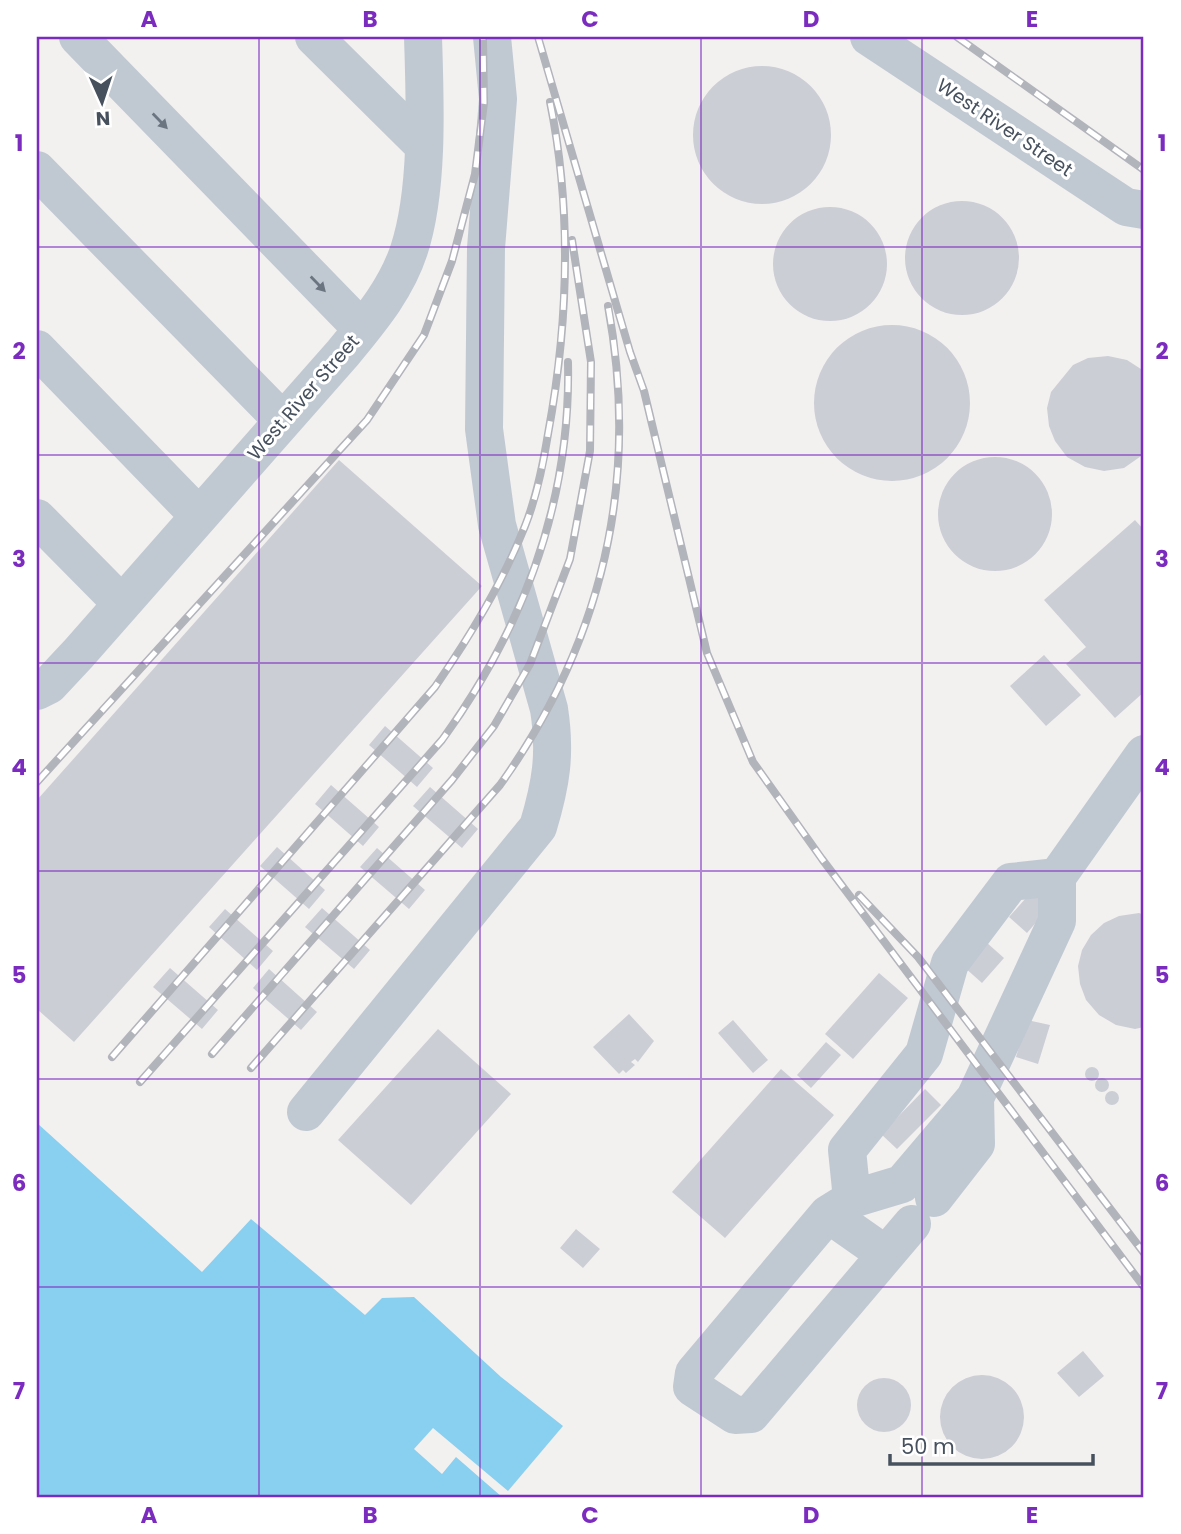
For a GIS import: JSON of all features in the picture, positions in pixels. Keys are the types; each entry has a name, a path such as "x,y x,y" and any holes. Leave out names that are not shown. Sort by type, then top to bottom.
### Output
{"lane":[{"path":"78,37 362,329"},
{"path":"314,37 424,146"},
{"name":"West River Street","path":"37,691 49,685 283,421 362,329 393,285 410,249 424,146 423,37"},
{"path":"306,1112 538,827 551,784 554,740 549,709 500,538 484,429 486,248 498,99 492,37"},
{"name":"West River Street","path":"869,37 1125,207 1144,210"},
{"path":"37,170 283,421"},
{"path":"37,349 199,516"},
{"path":"37,518 122,604"},
{"path":"975,1098 976,1144 923,1211 751,1414 735,1415 692,1387 694,1373 840,1207 902,1184 975,1098 1057,921 1057,877 1144,754"},
{"path":"840,1207 847,1150 924,1054 950,962 1011,882 1057,877"},
{"path":"840,1207 885,1254"}],"water":[{"path":"37,1123 202,1272 251,1219 365,1315 382,1298 414,1297 501,1377 563,1426 508,1491 433,1428 414,1449 442,1474 456,1457 502,1497 37,1497"}],"building":[{"path":"762,66 788,71 811,86 826,109 831,135 826,161 811,184 788,199 762,204 736,199 713,184 698,161 693,135 698,109 713,86 736,71"},
{"path":"962,201 984,205 994,210 1010,226 1015,236 1019,258 1015,280 1010,290 994,306 984,311 962,315 940,311 930,306 914,290 909,280 905,258 909,236 914,226 930,210 940,205"},
{"path":"830,207 852,211 862,216 878,232 883,242 887,264 883,286 878,296 862,312 852,317 830,321 808,317 798,312 782,296 777,286 773,264 777,242 782,232 798,216 808,211"},
{"path":"892,325 922,331 947,348 964,373 970,403 964,433 947,458 922,475 892,481 862,475 837,458 820,433 814,403 820,373 837,348 862,331"},
{"path":"1108,356 1127,360 1144,371 1144,454 1124,468 1104,471 1085,467 1067,457 1055,441 1049,426 1047,408 1051,392 1073,365 1088,358"},
{"path":"995,457 1017,461 1035,474 1048,492 1052,514 1048,536 1035,554 1017,567 995,571 973,567 955,554 942,536 938,514 942,492 955,474 973,461"},
{"path":"339,460 482,586 74,1042 37,1009 37,800"},
{"path":"1135,520 1144,530 1144,692 1115,718 1066,664 1086,647 1044,600"},
{"path":"1044,655 1081,695 1046,726 1010,686"},
{"path":"385,726 433,768 417,787 369,745"},
{"path":"331,785 379,827 363,846 315,804"},
{"path":"430,787 478,829 462,848 413,806"},
{"path":"277,847 325,890 309,909 260,866"},
{"path":"377,848 425,890 409,909 360,867"},
{"path":"1033,890 1051,905 1027,933 1009,917"},
{"path":"322,908 370,950 354,969 305,927"},
{"path":"225,909 273,951 257,970 209,927"},
{"path":"1139,913 1144,915 1144,1027 1135,1029 1116,1025 1099,1015 1086,1000 1080,984 1078,966 1082,950 1091,935 1104,923 1119,916"},
{"path":"986,942 1004,958 982,983 964,967"},
{"path":"170,968 218,1010 202,1029 153,987"},
{"path":"269,969 317,1012 301,1030 253,988"},
{"path":"879,973 908,998 853,1059 825,1034"},
{"path":"629,1014 654,1041 638,1062 635,1059 631,1062 635,1065 626,1073 623,1070 619,1074 593,1047"},
{"path":"733,1020 768,1060 753,1073 718,1033"},
{"path":"1027,1020 1050,1025 1038,1064 1016,1057"},
{"path":"438,1029 511,1094 411,1205 338,1140"},
{"path":"826,1042 841,1055 811,1088 797,1075"},
{"path":"1092,1067 1097,1069 1097,1079 1092,1081 1087,1079 1085,1074 1087,1069"},
{"path":"781,1069 834,1115 725,1238 672,1192"},
{"path":"1102,1078 1107,1080 1107,1090 1102,1092 1097,1090 1095,1085 1097,1080"},
{"path":"925,1089 941,1105 897,1149 881,1134"},
{"path":"1112,1091 1117,1093 1117,1103 1112,1105 1107,1103 1105,1098 1107,1093"},
{"path":"576,1229 600,1249 583,1268 560,1248"},
{"path":"1083,1351 1104,1376 1079,1397 1057,1373"},
{"path":"974,1375 990,1375 1006,1382 1017,1393 1024,1409 1021,1433 1012,1447 990,1459 974,1459 958,1452 947,1441 940,1425 940,1409 947,1393 958,1382"},
{"path":"884,1378 903,1386 911,1405 903,1424 884,1432 865,1424 857,1405 865,1386"}],"railway":[{"path":"37,782 367,420 424,335 452,261 475,174 484,103 483,37"},
{"path":"538,37 630,352 644,391 707,653 753,762 822,859 1144,1287"},
{"path":"957,37 1144,170"},
{"path":"112,1057 435,687 484,609 516,547 533,503 542,469 560,351 565,268 564,226 562,184 550,102"},
{"path":"212,1054 452,780 494,726 530,664 570,559 590,451 591,362 572,240"},
{"path":"251,1068 500,785 536,730 565,674 588,616 605,557 615,496 619,434 617,371 608,306"},
{"path":"140,1082 442,740 471,697 519,608 551,513 567,414 568,362"},
{"path":"859,895 918,957 1144,1253"}]}
